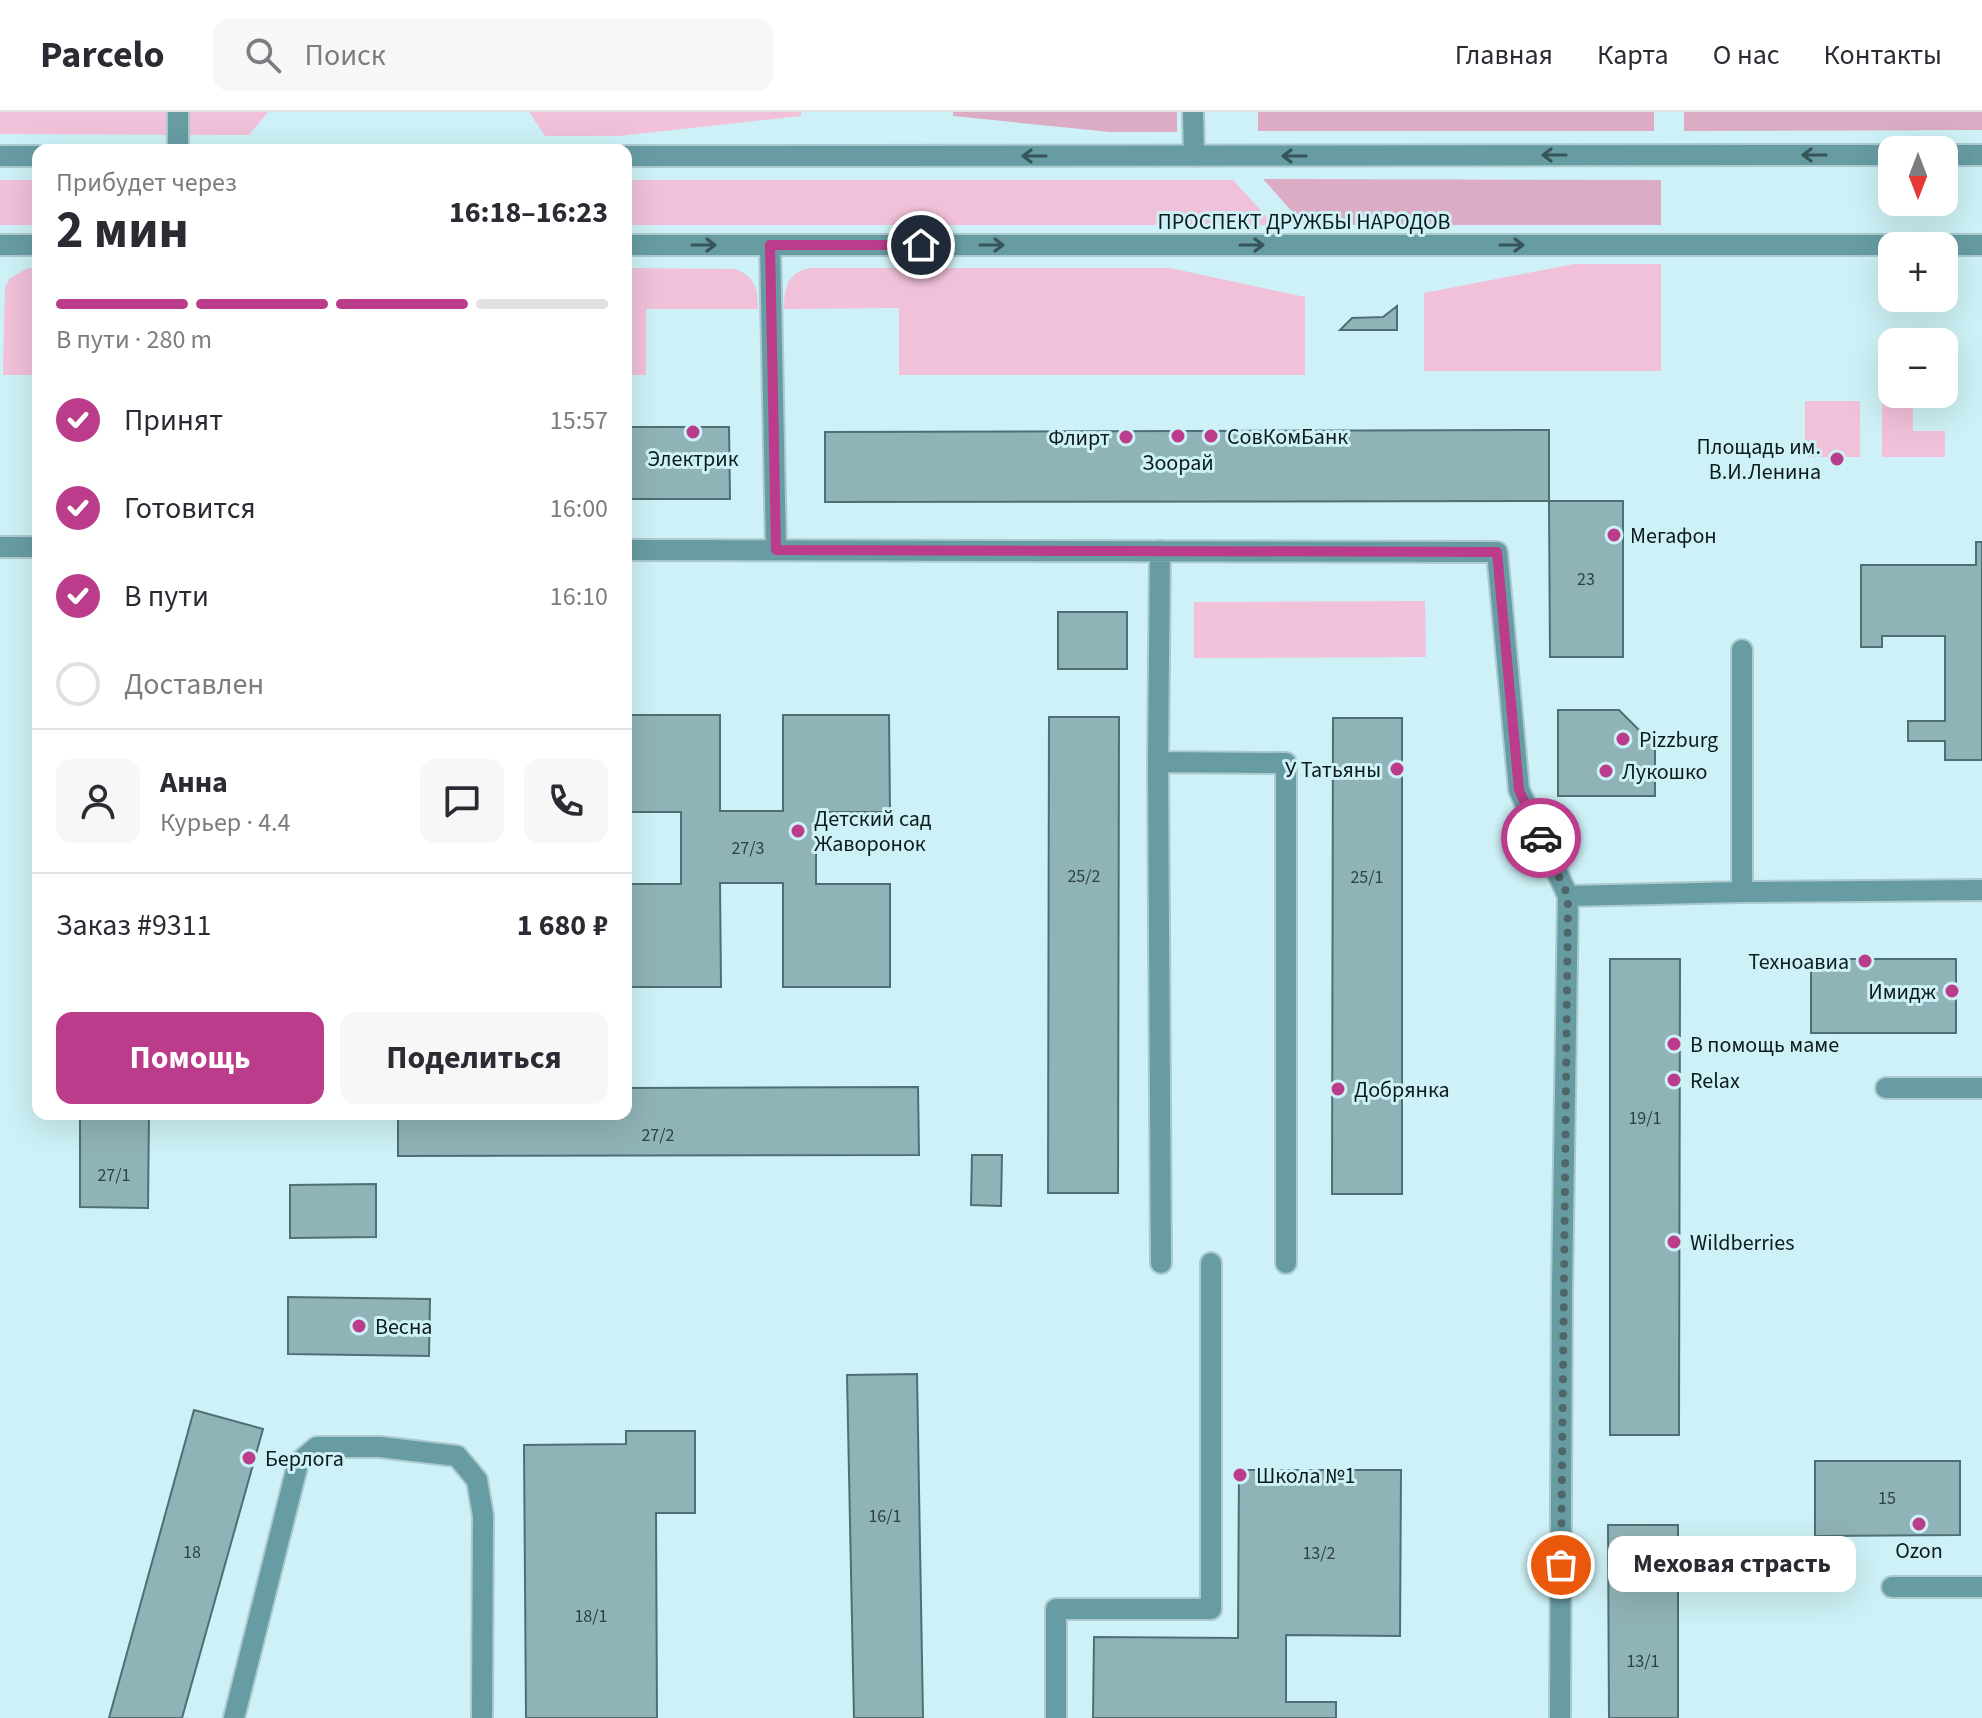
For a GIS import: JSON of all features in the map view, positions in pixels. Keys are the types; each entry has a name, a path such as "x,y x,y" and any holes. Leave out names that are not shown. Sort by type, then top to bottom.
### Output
{"street":[{"path":"178,112 178,144"},
{"path":"1193,112 1194,156"},
{"path":"632,156 1878,155"},
{"path":"1958,155 1982,155"},
{"path":"0,156 32,156"},
{"path":"0,245 32,245"},
{"name":"ПРОСПЕКТ ДРУЖБЫ НАРОДОВ","path":"632,245 1982,245"},
{"path":"770,245 776,550"},
{"path":"0,547 32,547"},
{"path":"632,550 1497,552 1519,790 1568,896 1560,1718"},
{"path":"1160,551 1161,1263"},
{"path":"1742,650 1742,892"},
{"path":"1158,762 1286,763 1286,1263"},
{"path":"1568,896 1982,890"},
{"path":"1886,1088 1982,1088"},
{"path":"1056,1718 1056,1609 1211,1609 1211,1263"},
{"path":"234,1718 298,1463 317,1447 380,1447 457,1456 477,1480 483,1516 482,1718"},
{"path":"1892,1587 1982,1587"}],"shaded area":[{"path":"0,112 268,112 249,135 0,134"},
{"path":"529,112 801,112 801,116 619,136 545,136"},
{"path":"953,112 1177,112 1177,132 1110,132 953,116"},
{"path":"1258,112 1654,112 1654,131 1258,131"},
{"path":"1684,112 1982,112 1982,130 1684,131"},
{"path":"1263,179 1661,180 1661,225 1304,225"},
{"path":"0,180 32,180 32,225 0,225"},
{"path":"632,180 1233,180 1274,225 632,225"},
{"path":"1574,264 1661,264 1661,371 1424,371 1424,293"},
{"path":"32,268 32,375 3,375 5,287 10,278"},
{"path":"632,268 735,269 751,279 758,309 646,309 646,375 632,375"},
{"path":"813,268 1170,268 1305,297 1305,375 899,375 899,308 784,309 789,281 798,272"},
{"path":"1805,401 1860,401 1860,457 1805,457"},
{"path":"1882,408 1913,408 1913,431 1945,431 1945,457 1882,457"},
{"path":"1425,601 1426,657 1194,658 1194,602"}],"building":[{"path":"1397,306 1397,330 1340,330 1352,318 1383,317"},
{"path":"632,427 729,427 730,499 632,499"},
{"path":"1549,430 1549,501 825,502 825,432"},
{"path":"1549,501 1623,501 1623,657 1550,657"},
{"path":"1976,542 1982,542 1982,760 1945,760 1945,741 1908,741 1908,721 1945,721 1945,636 1882,636 1882,647 1861,647 1861,565 1976,565"},
{"path":"1058,612 1127,612 1127,669 1058,669"},
{"name":"Лукошко","path":"1558,710 1619,710 1655,746 1655,796 1558,796"},
{"path":"632,715 720,715 720,811 783,811 783,715 889,715 890,812 816,812 816,884 890,884 890,987 783,987 783,883 720,883 721,987 632,987 632,884 681,884 681,812 632,812"},
{"path":"1049,717 1119,717 1118,1193 1048,1193"},
{"path":"1333,718 1402,718 1402,1194 1332,1194"},
{"path":"1610,959 1680,959 1679,1435 1610,1435"},
{"path":"1811,959 1956,959 1956,1033 1811,1033"},
{"path":"918,1087 919,1155 398,1156 398,1120 632,1120 632,1088"},
{"path":"80,1120 149,1120 148,1208 80,1207"},
{"path":"972,1155 1002,1155 1001,1206 971,1205"},
{"path":"376,1184 376,1237 290,1238 290,1185"},
{"name":"Весна","path":"288,1297 430,1299 429,1356 288,1354"},
{"path":"917,1374 923,1718 854,1718 847,1375"},
{"path":"194,1410 263,1429 182,1718 109,1718"},
{"path":"626,1431 695,1431 695,1513 656,1513 657,1718 526,1718 524,1445 626,1444"},
{"path":"1815,1461 1960,1461 1960,1535 1815,1536"},
{"path":"1239,1470 1401,1470 1400,1636 1286,1635 1286,1702 1336,1702 1336,1718 1093,1718 1094,1637 1238,1638"},
{"path":"1608,1525 1678,1525 1678,1718 1609,1718"}],"way so far":[{"path":"1541,838 1568,896 1561,1565"}],"place":[{"name":"Электрик","path":"693,432"},
{"name":"Зоорай","path":"1178,436"},
{"name":"СовКомБанк","path":"1211,436"},
{"name":"Флирт","path":"1126,437"},
{"name":"Площадь им. В.И.Ленина","path":"1837,459"},
{"name":"Мегафон","path":"1614,535"},
{"name":"Pizzburg","path":"1623,739"},
{"name":"У Татьяны","path":"1397,769"},
{"name":"Лукошко","path":"1606,771"},
{"name":"Детский сад Жаворонок","path":"798,831"},
{"name":"Техноавиа","path":"1865,961"},
{"name":"Имидж","path":"1952,991"},
{"name":"В помощь маме","path":"1674,1044"},
{"name":"Relax","path":"1674,1080"},
{"name":"Добрянка","path":"1338,1089"},
{"name":"Wildberries","path":"1674,1242"},
{"name":"Весна","path":"359,1326"},
{"name":"Берлога","path":"249,1458"},
{"name":"Школа №1","path":"1240,1475"},
{"name":"Ozon","path":"1919,1524"},
{"name":"Меховая страсть","path":"1561,1565"}],"route":[{"path":"921,245 770,245 776,550 1497,552 1519,790 1541,838"}]}
